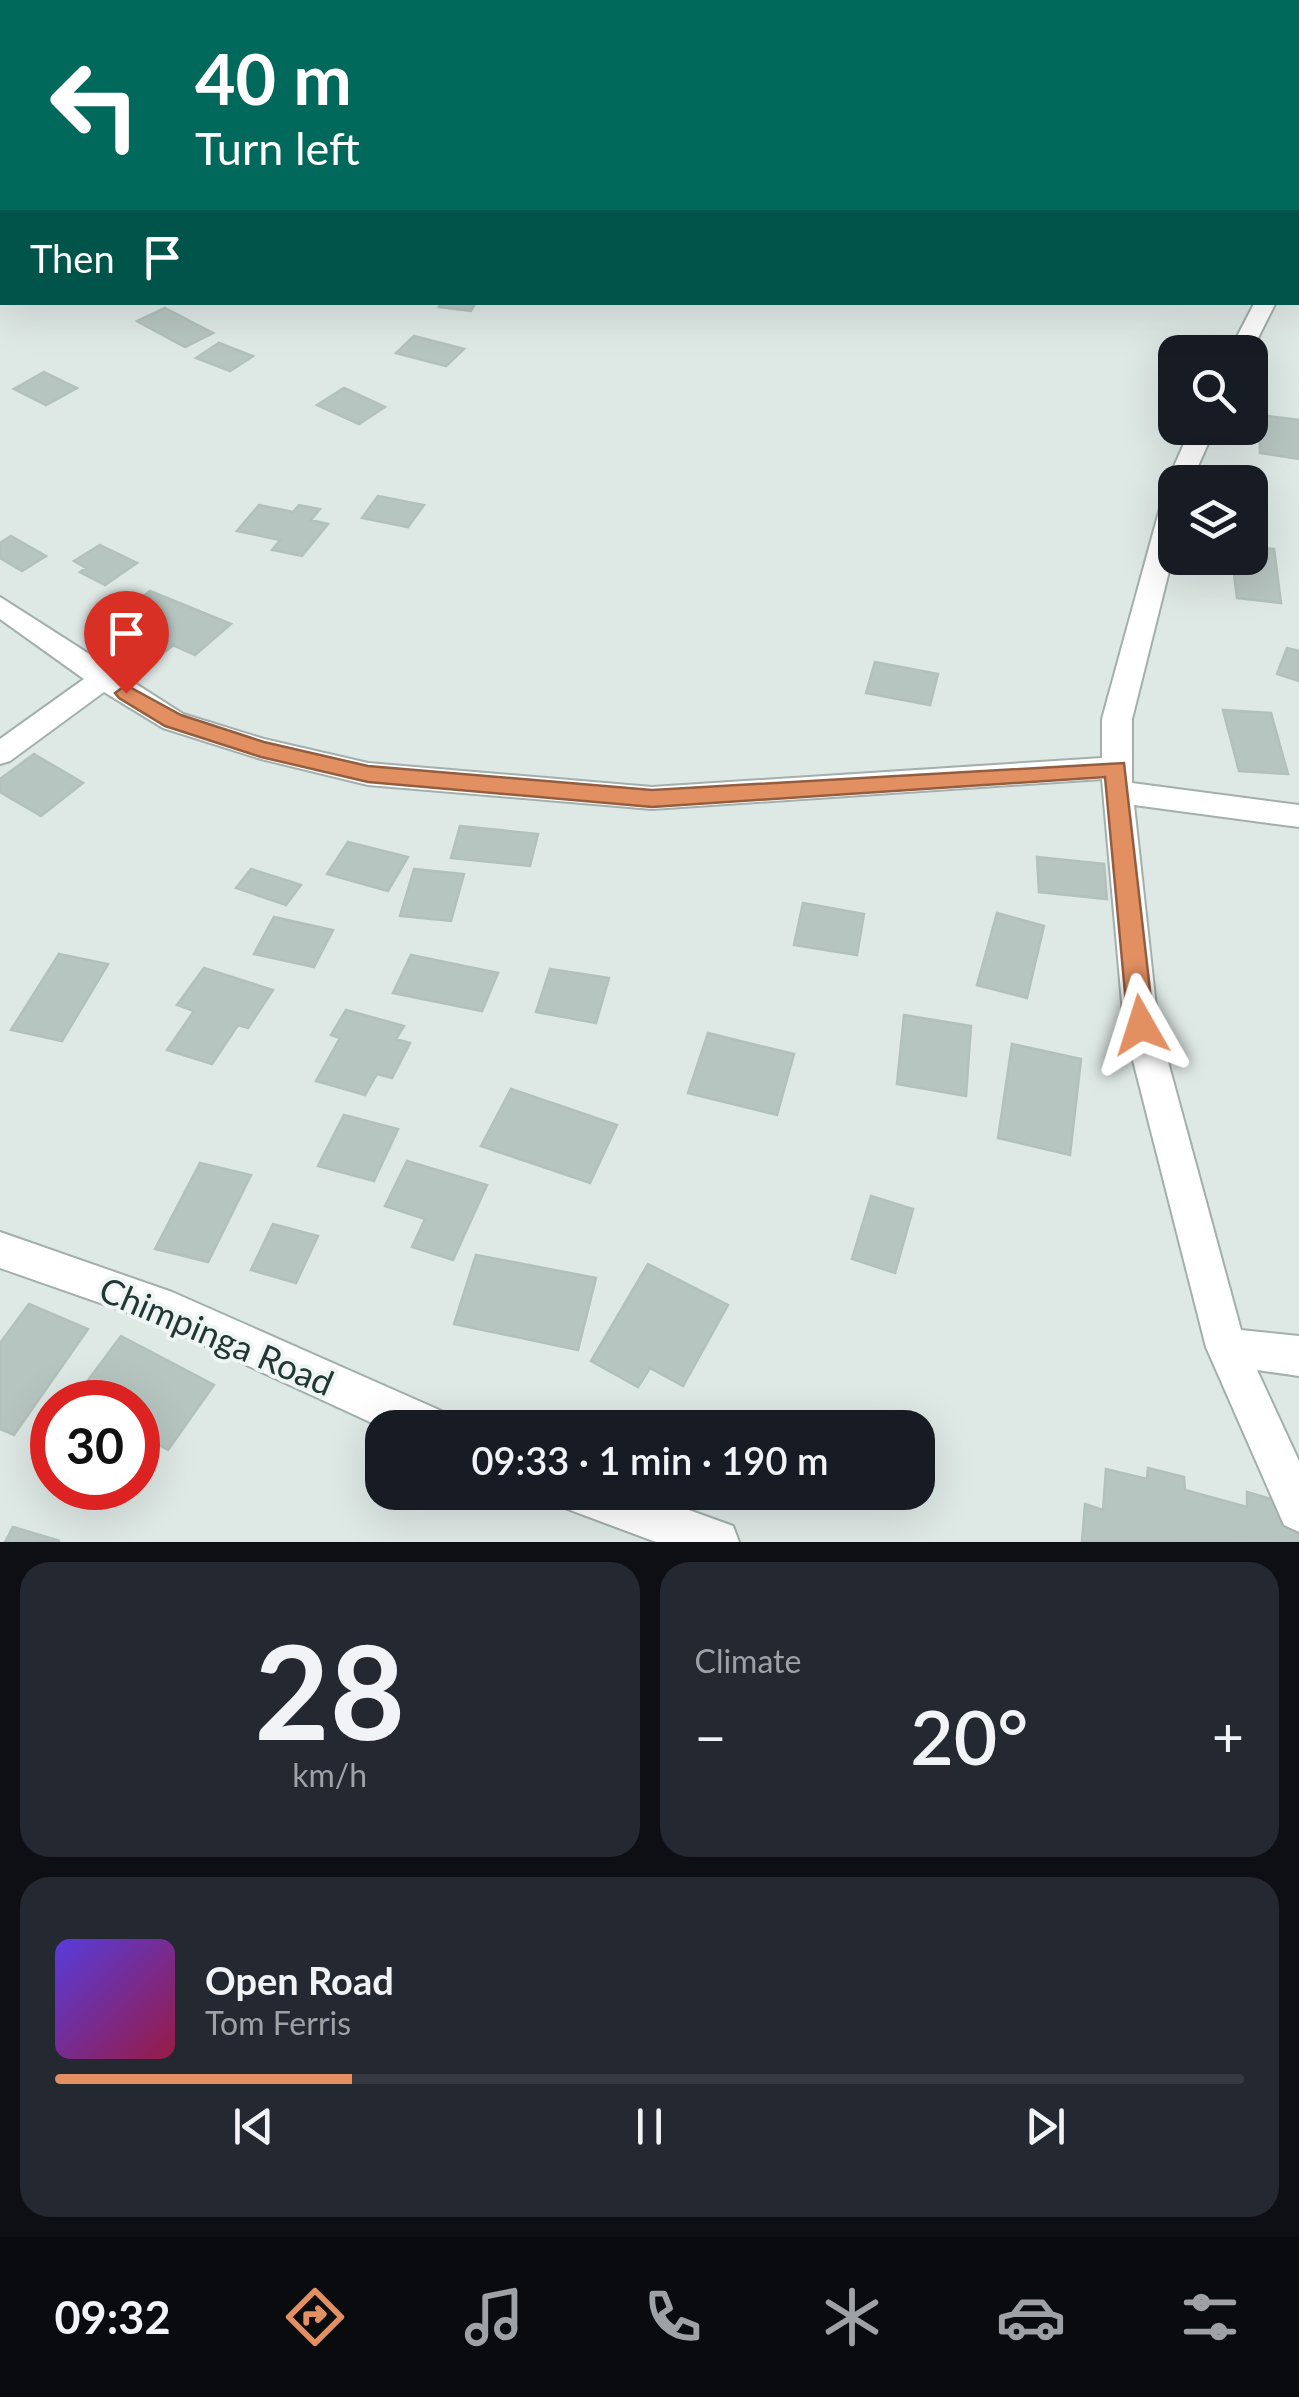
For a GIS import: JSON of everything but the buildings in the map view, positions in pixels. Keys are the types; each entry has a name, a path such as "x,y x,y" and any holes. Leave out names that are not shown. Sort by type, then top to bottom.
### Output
{"street":[{"path":"1249,335 1264,305"},
{"path":"1158,562 1116,719 1116,780 1141,1025 1226,1346 1299,1510"},
{"path":"0,606 103,679 173,721 261,749 368,774 652,798 1116,780 1299,816"},
{"path":"0,754 103,679"},
{"name":"Chimpinga Road","path":"0,1250 158,1306 391,1410"},
{"path":"1226,1346 1299,1356"},
{"path":"627,1510 717,1542"}],"route":[{"path":"126,693 173,721 261,749 368,774 652,798 855,788 1116,768 1141,1025"}]}
